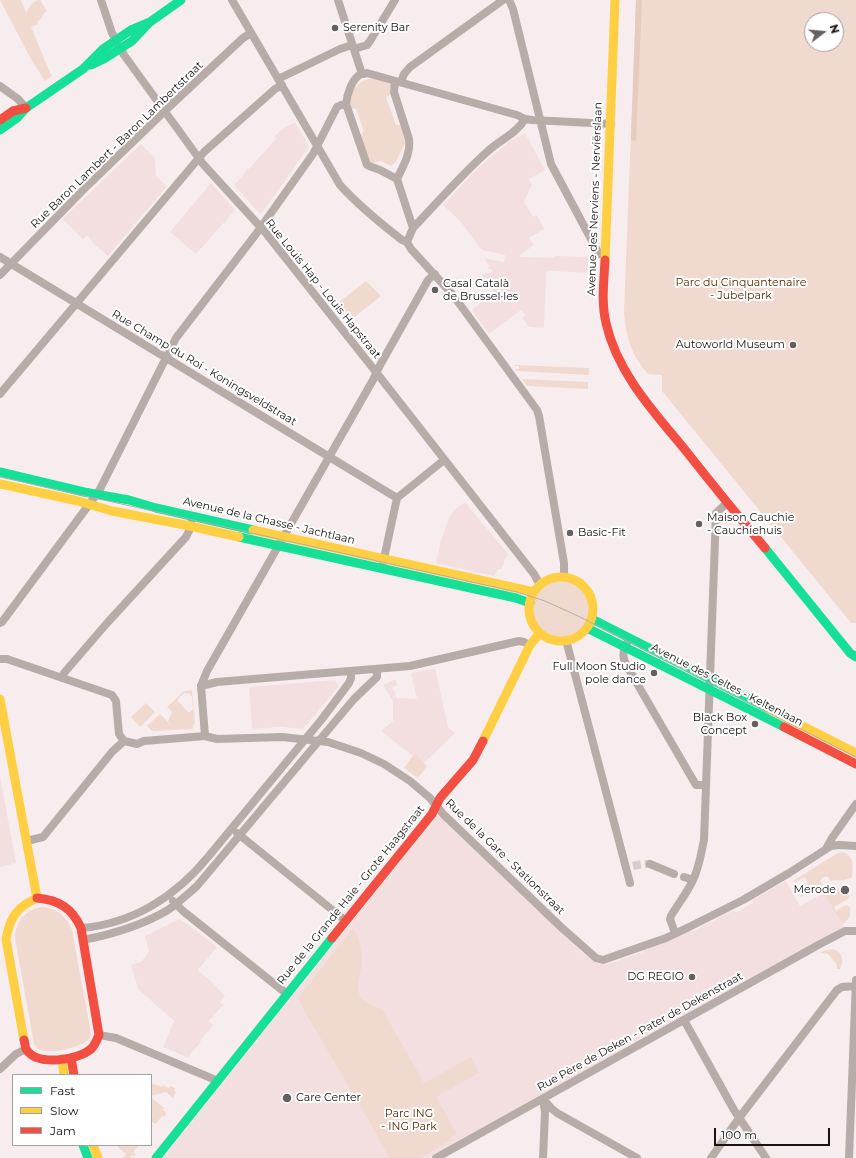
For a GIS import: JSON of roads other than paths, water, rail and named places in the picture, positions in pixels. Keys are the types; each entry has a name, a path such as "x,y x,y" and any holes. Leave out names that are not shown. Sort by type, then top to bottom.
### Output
{"street":[{"name":"Rue Louis Hap - Louis Hapstraat","path":"101,0 112,33 125,57 199,158 260,227 534,574 537,588"},
{"path":"0,130 17,118 26,108 83,69 104,59 118,44 132,41 150,22 178,3 186,0"},
{"path":"232,0 340,185 372,217 402,240 408,242 412,249 453,295 537,410 564,563 564,577"},
{"path":"338,0 362,74"},
{"path":"0,394 204,152 275,89 280,82 340,49 367,45 395,0"},
{"path":"413,228 397,179 410,147 409,139 394,92 398,82 410,67 503,0"},
{"path":"509,0 513,9 551,164 599,254 605,255"},
{"name":"Avenue des Nerviens - Nerviërslaan","path":"615,0 603,302 613,349 620,364 656,416 853,655 851,659 856,665"},
{"name":"Rue Baron Lambert - Baron Lambertstraat","path":"0,275 88,185 243,38 251,33"},
{"path":"397,179 367,165 346,104 346,96 349,90 357,76 362,74 367,73 517,115 525,119 610,124"},
{"path":"0,86 18,99 26,108"},
{"path":"0,623 97,494 176,338 313,154 316,145 337,108 346,104"},
{"path":"0,120 13,111 26,108"},
{"path":"408,242 413,228 460,177 489,150 518,128 525,119"},
{"name":"Rue Champ du Roi - Koningsveldstraat","path":"0,257 397,498"},
{"path":"205,736 201,686 207,670 428,280 434,274"},
{"path":"382,569 397,498 444,460"},
{"name":"Avenue de la Chasse - Jachtlaan","path":"0,472 97,494 115,496 145,503 156,508 384,558 537,588"},
{"name":"Avenue de la Chasse - Jachtlaan","path":"0,484 89,504 120,513 190,526 516,598 530,603"},
{"path":"675,933 670,919 693,880 701,856 704,840 716,513 727,503"},
{"path":"62,678 64,673 103,628 186,537 189,531 192,516"},
{"path":"564,577 579,583 589,593 593,607 589,624 578,636 566,640 552,639 540,633 532,621 530,603 537,588 552,578 564,577"},
{"name":"Avenue des Celtes - Keltenlaan","path":"589,624 596,621 856,753"},
{"name":"Avenue des Celtes - Keltenlaan","path":"589,624 625,647 856,764"},
{"name":"Rue de la Grande Haie - Grote Haagstraat","path":"156,1158 432,814 440,798 473,760 530,645 540,633"},
{"path":"630,638 623,652 623,659 696,785 706,785"},
{"path":"566,640 630,867 630,883"},
{"path":"201,686 217,682 410,666 519,641 530,645"},
{"path":"0,659 7,659 112,695 116,701 119,734 124,741 112,752 43,837 27,840"},
{"path":"83,940 113,934 138,925 169,909 197,886 354,699 376,677 377,669"},
{"path":"81,928 111,923 153,906 169,896 190,877 201,866 322,720 349,683 351,671"},
{"path":"0,699 27,840 36,898"},
{"name":"Rue de la Gare - Stationstraat","path":"124,741 137,744 144,741 205,736 217,739 282,737 328,742 361,753 384,764 410,781 430,798 443,814 562,928 596,958 604,960 675,933 743,900 826,850"},
{"path":"826,850 832,838 856,804"},
{"path":"231,829 346,921"},
{"path":"826,850 831,846 856,846"},
{"path":"650,864 674,874"},
{"path":"684,877 693,880"},
{"path":"169,896 176,904 287,994"},
{"path":"36,898 54,900 62,904 74,915 81,928 99,1036 97,1042 90,1049 66,1058 48,1060 39,1058 31,1054 26,1049 4,956 3,941 12,918 24,904 36,898"},
{"name":"Rue Père de Deken - Pater de Dekenstraat","path":"436,1158 845,931 856,931"},
{"path":"849,1158 856,980"},
{"path":"711,1158 739,1118 837,990 842,987 856,986"},
{"path":"684,1020 739,1118 766,1158"},
{"path":"99,1036 116,1038 218,1081"},
{"path":"0,1069 16,1054 26,1049"},
{"path":"64,1074 66,1058"},
{"path":"66,1058 74,1074"},
{"path":"543,1099 545,1112 543,1158"},
{"path":"543,1099 557,1113 637,1158"},
{"path":"83,1146 88,1158"},
{"path":"93,1146 98,1158"}],"tunnel":[{"path":"633,866 650,864"}],"tram line":[{"path":"0,477 517,592 545,601 578,616 856,757"}],"place":[{"name":"Serenity Bar","path":"335,28"},
{"name":"Casal Català de Brussel·les","path":"435,290"},
{"name":"Autoworld Museum","path":"793,345"},
{"name":"Maison Cauchie - Cauchiehuis","path":"699,524"},
{"name":"Basic-Fit","path":"570,533"},
{"name":"Full Moon Studio pole dance","path":"654,673"},
{"name":"Black Box Concept","path":"755,724"},
{"name":"Merode","path":"845,890"},
{"name":"DG REGIO","path":"692,977"},
{"name":"Care Center","path":"287,1098"}],"park label":[{"name":"Parc du Cinquantenaire - Jubelpark","path":"741,289"},
{"name":"Parc ING - ING Park","path":"409,1120"}]}
